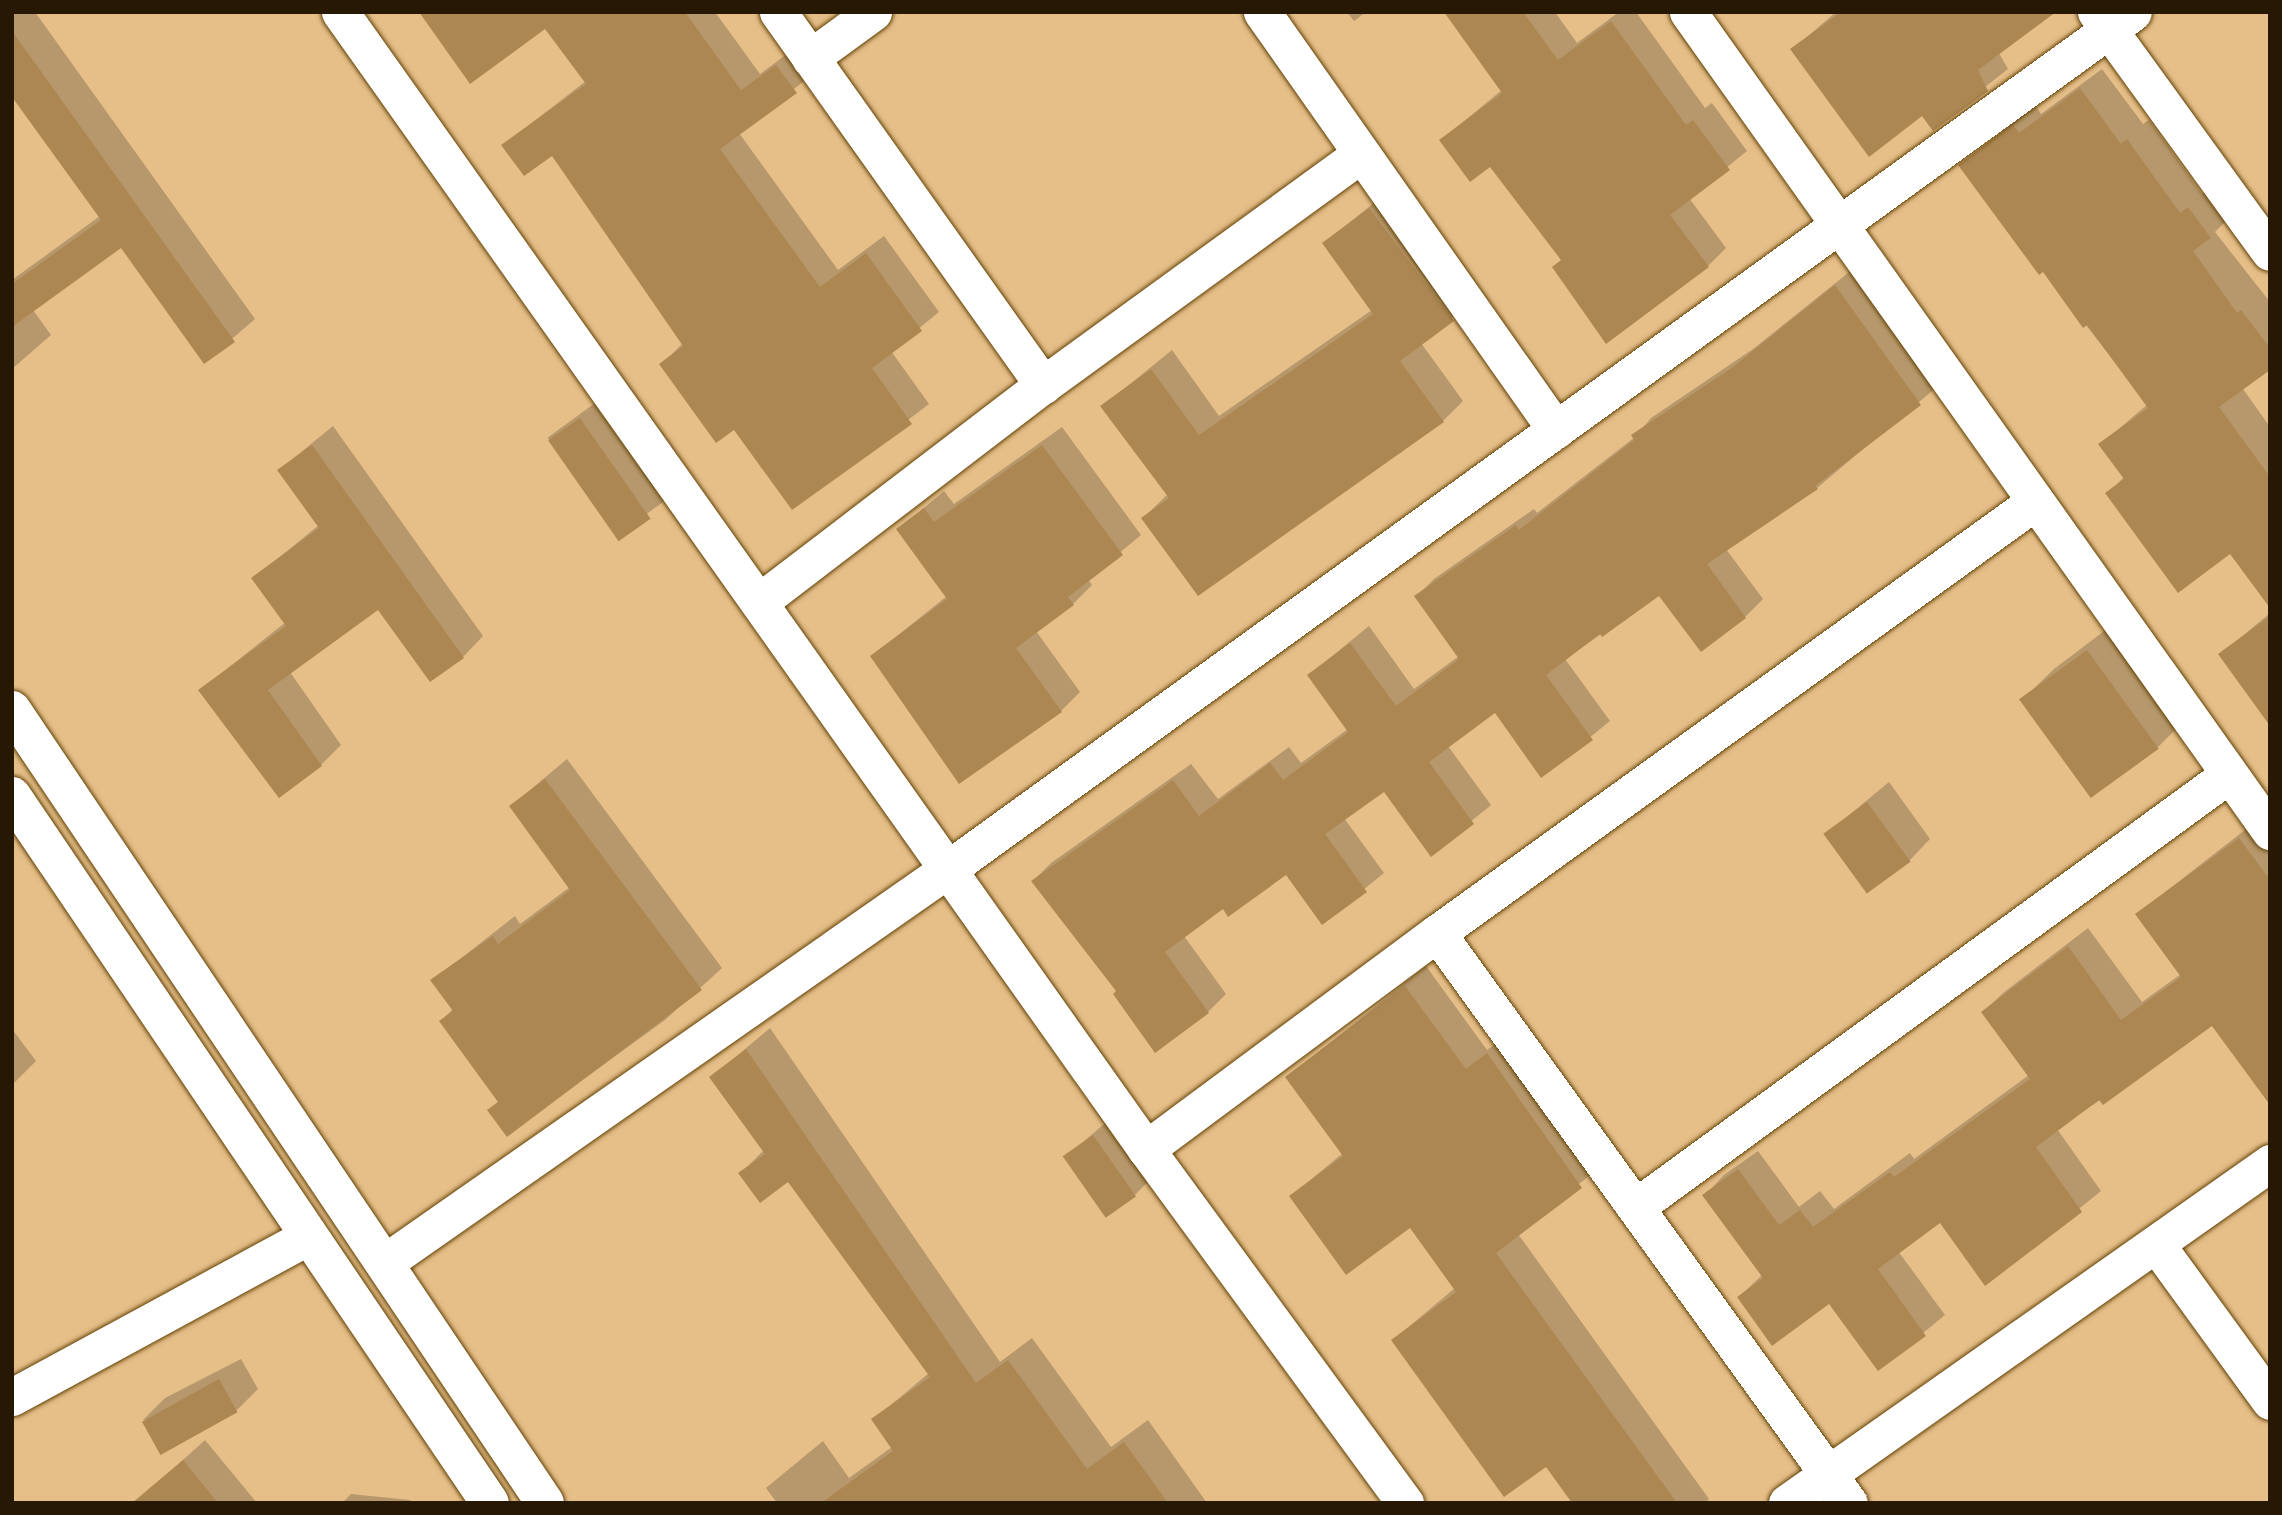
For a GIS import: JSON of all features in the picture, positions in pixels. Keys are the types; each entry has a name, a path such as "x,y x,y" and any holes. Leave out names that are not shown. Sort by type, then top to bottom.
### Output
{"main road":[{"path":"12,710 545,1503"},
{"path":"12,796 307,1237 490,1503"}],"street":[{"path":"340,12 1146,1149 1405,1503"},
{"path":"778,12 1044,385"},
{"path":"810,58 873,12"},
{"path":"1262,12 1556,430"},
{"path":"1688,12 1840,224 2033,503 2270,831"},
{"path":"384,1263 948,869 1840,224 2113,18 2270,252"},
{"path":"759,602 1044,385 1361,154"},
{"path":"1146,1149 1437,933 2033,503"},
{"path":"1637,1206 2228,775"},
{"path":"1437,933 1839,1488"},
{"path":"1787,1503 1839,1488 2157,1244 2270,1163"},
{"path":"12,1397 307,1237"},
{"path":"2157,1244 2270,1401"}],"building":[{"path":"419,12 685,12 741,90 776,65 797,93 720,149 820,287 866,253 922,331 872,368 912,424 792,510 734,430 716,443 659,364 683,346 552,156 524,176 501,145 586,84 545,29 470,84"},
{"path":"1444,12 1523,12 1558,60 1611,21 1686,125 1693,120 1730,170 1670,215 1709,267 1606,344 1552,267 1561,260 1490,167 1470,182 1439,140 1502,93"},
{"path":"1841,12 2056,12 1978,70 1988,91 1933,131 1922,116 1869,157 1790,49"},
{"path":"12,31 235,342 204,364 121,248 12,327 12,284 101,220 12,97"},
{"path":"2080,88 2121,144 2127,139 2180,213 2188,207 2211,238 2193,251 2237,313 2241,310 2270,348 2270,370 2219,407 2270,477 2270,608 2230,554 2178,593 2105,493 2124,479 2098,444 2148,408 2087,325 2083,328 2043,272 2039,275 1958,165 2013,125 2019,133"},
{"path":"1369,208 1454,321 1400,361 1444,422 1198,596 1141,518 1169,498 1100,406 1151,369 1199,435 1373,314 1322,243"},
{"path":"1835,285 1921,405 1815,486 1818,489 1707,564 1746,618 1701,652 1659,596 1602,637 1600,634 1546,675 1593,740 1541,778 1495,713 1429,762 1474,824 1431,857 1384,792 1325,834 1367,892 1322,925 1286,875 1228,917 1223,909 1165,952 1209,1013 1155,1053 1113,994 1116,991 1031,881 1173,780 1199,816 1270,763 1283,780 1348,732 1307,675 1350,643 1396,706 1459,659 1414,596 1516,525 1519,530 1634,440 1631,435 1733,367"},
{"path":"580,418 651,519 619,541 548,440"},
{"path":"312,445 464,658 430,682 378,610 268,690 322,766 279,798 198,690 286,626 251,578 319,528 277,470"},
{"path":"1042,445 1123,555 1068,597 1074,605 1016,648 1062,712 959,784 870,656 947,599 896,529 924,508 934,522"},
{"path":"2270,616 2270,726 2218,654"},
{"path":"2087,650 2159,749 2091,798 2019,699"},
{"path":"545,779 702,990 507,1137 487,1110 498,1102 439,1021 453,1011 430,980 493,936 498,944 570,890 509,806"},
{"path":"1867,802 1910,862 1867,894 1823,834"},
{"path":"2239,838 2270,880 2270,1105 2212,1026 2103,1105 2099,1100 2036,1147 2082,1212 1985,1286 1940,1223 1878,1269 1926,1336 1878,1371 1829,1304 1772,1346 1737,1297 1763,1278 1702,1195 1738,1169 1779,1225 1800,1210 1813,1227 1890,1172 1894,1177 2030,1079 1981,1012 2068,946 2121,1020 2181,977 2135,914"},
{"path":"1405,986 1466,1069 1487,1053 1582,1188 1496,1253 1677,1503 1572,1503 1546,1467 1504,1497 1391,1340 1456,1292 1410,1228 1346,1275 1289,1196 1343,1156 1285,1077"},
{"path":"746,1049 976,1383 1008,1360 1087,1469 1124,1442 1168,1503 821,1503 893,1451 871,1419 930,1377 788,1182 760,1203 738,1173 765,1154 709,1077"},
{"path":"1093,1135 1136,1196 1106,1218 1063,1156"},
{"path":"219,1379 237,1412 160,1455 142,1422"},
{"path":"183,1460 218,1503 132,1503"}]}
